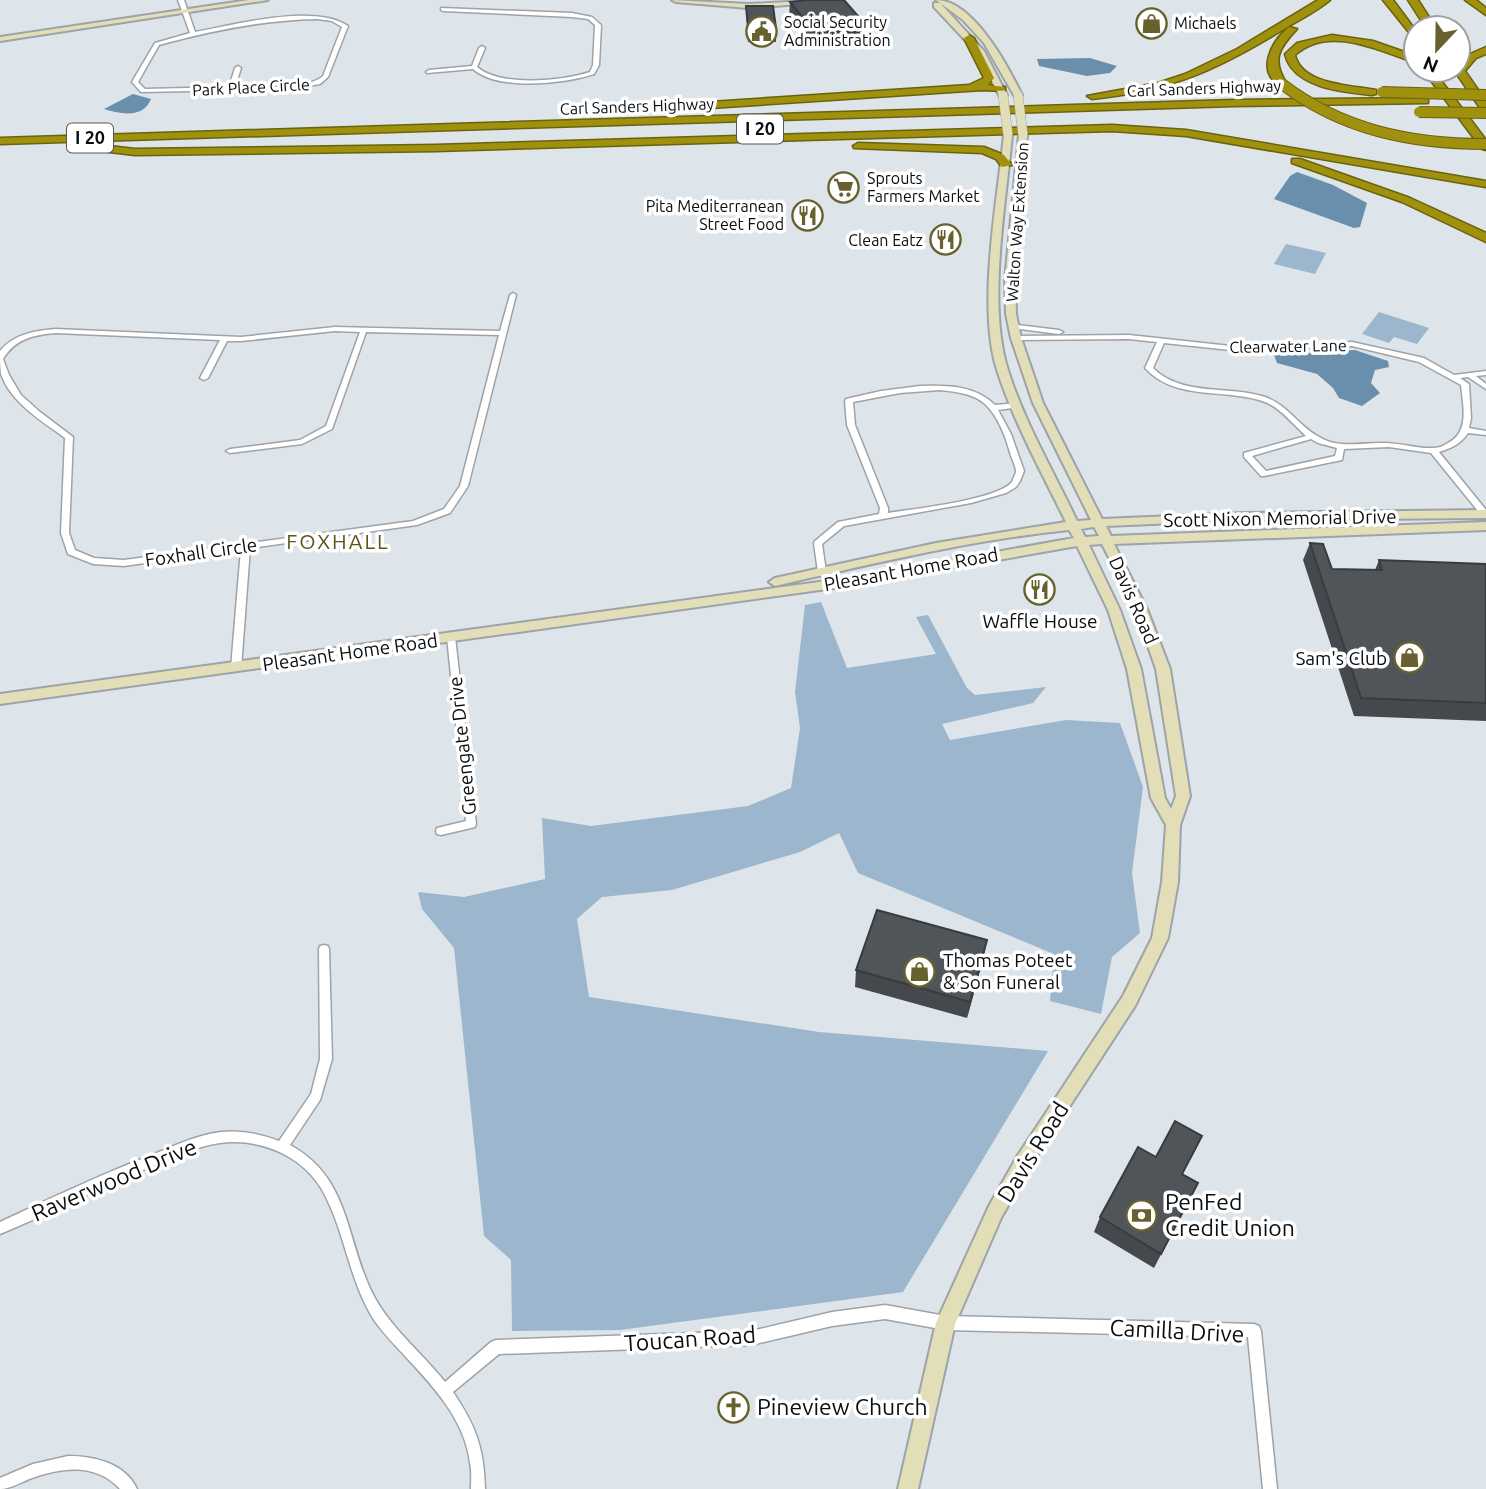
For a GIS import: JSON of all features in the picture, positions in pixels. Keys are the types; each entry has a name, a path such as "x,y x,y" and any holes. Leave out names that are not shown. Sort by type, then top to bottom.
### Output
{"highway":[{"path":"386,130 409,124 1128,93 1168,85 1206,72 1325,0"},
{"path":"1388,0 1402,18"},
{"path":"1470,0 1486,12"},
{"path":"1313,7 1273,50 1272,64 1282,84 1314,107 1360,126 1426,140 1486,145"},
{"path":"965,89 980,85 989,78 969,38"},
{"path":"1382,92 1340,87 1312,78 1295,67 1290,54 1306,42 1342,39 1386,47 1402,54"},
{"path":"1439,84 1486,145"},
{"path":"1452,84 1486,138"},
{"path":"1469,84 1486,111"},
{"path":"318,132 370,123 728,105 965,89 1002,92"},
{"path":"860,115 984,106 1382,92 1486,95"},
{"name":"Carl Sanders Highway","path":"0,141 1260,102 1486,111"},
{"name":"Carl Sanders Highway","path":"0,152 1237,114 1486,103"},
{"path":"101,148 135,152 258,151 1112,128 1186,133 1481,184"},
{"path":"887,146 1008,140"},
{"path":"621,142 984,150 1000,157 1006,165"},
{"path":"1247,143 1442,215 1486,238"}],"main road":[{"path":"0,39 264,0"},
{"path":"676,0 748,6 825,0"},
{"path":"949,0 956,8"},
{"name":"Walton Way Extension","path":"934,1 956,8 997,55 1017,94 1023,139 1011,265 1013,326 1038,403 1107,539"},
{"name":"Walton Way Extension","path":"934,1 969,38 991,67 1002,92 1008,140 995,263 995,331 1002,369 1016,405 1081,541"},
{"path":"1002,92 1017,94"},
{"path":"1008,140 1023,139"},
{"path":"995,263 1011,265"},
{"name":"Scott Nixon Memorial Drive","path":"1074,526 1097,523 1486,518"},
{"name":"Scott Nixon Memorial Drive","path":"1081,541 1486,518"},
{"name":"Pleasant Home Road","path":"699,600 822,572 1074,526"},
{"name":"Davis Road","path":"908,1489 946,1323 995,1212 1024,1161 1122,1012 1160,938 1170,883 1173,825 1183,796 1163,669 1141,609 1107,539"},
{"name":"Pleasant Home Road","path":"0,699 451,638 699,600 831,584 1081,541"},
{"name":"Davis Road","path":"1081,541 1114,610 1134,669 1158,798 1173,825"}],"street":[{"path":"181,0 193,34"},
{"path":"488,11 493,0"},
{"path":"443,9 590,18 598,25 596,65 587,75 562,79 504,80 484,77 474,67"},
{"name":"Park Place Circle","path":"316,17 339,20 345,26 325,77 318,83 293,87 153,92 143,91 136,86 138,75 157,44 193,34 316,17"},
{"path":"474,67 482,48"},
{"path":"429,72 474,67"},
{"path":"232,89 238,68"},
{"name":"Foxhall Circle","path":"503,333 363,332 335,329 225,338 45,332 15,340 3,350 0,359 4,373 26,408 69,437 65,533 71,552 93,561 124,563 415,523 447,511 464,486 513,295"},
{"path":"1013,326 1084,336"},
{"path":"230,451 302,442 329,427 363,332"},
{"name":"Clearwater Lane","path":"1016,338 1084,336 1240,349 1353,344 1421,360 1454,377"},
{"path":"204,378 225,338"},
{"path":"1161,342 1149,368 1155,377 1170,384 1264,399 1284,409 1310,437 1341,446 1397,445 1433,452 1448,448 1463,438 1466,430 1465,384 1454,377"},
{"path":"1454,377 1486,373"},
{"path":"1469,375 1486,387"},
{"path":"831,584 822,572 818,543 841,524 965,501 1004,491 1015,484 1020,471 1002,424 992,408 971,392 947,388 876,394 849,401 851,425 884,508 883,516"},
{"path":"992,408 1016,405"},
{"path":"1466,430 1486,433"},
{"path":"1310,437 1247,455 1264,474 1339,458 1341,446"},
{"path":"1433,452 1486,518"},
{"path":"236,668 246,546"},
{"name":"Greengate Drive","path":"441,831 471,824 451,638"},
{"path":"282,1147 316,1096 326,1059 324,949"},
{"name":"Raverwood Drive","path":"0,1228 192,1145 228,1137 266,1139 282,1147 313,1167 326,1184 369,1303 410,1354 446,1390 473,1438 478,1489"},
{"name":"Toucan Road","path":"446,1390 496,1347 751,1338 832,1319 885,1312 946,1323"},
{"name":"Camilla Drive","path":"946,1323 1254,1331 1270,1489"},
{"path":"0,1485 61,1461 98,1464 123,1479 130,1489"}],"shaded area":[{"path":"1090,58 1117,66 1110,73 1087,76 1039,66 1037,59"},
{"path":"133,94 151,99 143,110 124,113 104,109"},
{"path":"1297,172 1333,185 1367,203 1360,227 1354,228 1274,199 1290,176"},
{"path":"1286,244 1326,253 1315,274 1274,264"},
{"path":"1379,312 1429,328 1417,344 1394,337 1389,343 1362,334"},
{"path":"1355,350 1388,361 1389,367 1375,370 1371,383 1380,393 1362,406 1339,398 1333,388 1317,374 1277,363 1274,355"},
{"path":"821,602 847,668 936,654 916,617 928,615 967,688 975,695 1046,687 1033,703 942,724 950,740 1066,720 1120,723 1143,787 1132,873 1140,933 1112,957 1101,1014 1050,1001 1054,954 858,873 839,833 800,852 672,890 602,897 577,919 589,997 819,1032 1048,1051 903,1292 620,1330 512,1331 511,1260 484,1236 454,948 422,909 418,892 464,897 545,879 542,818 591,826 748,806 791,788 800,728 795,692 805,605"}],"building":[{"path":"844,0 865,24 813,30 790,2"},
{"path":"746,6 773,6 776,28 748,28"},
{"name":"Sam's Club","path":"1310,543 1323,544 1332,569 1382,570 1379,560 1486,564 1486,703 1361,698"},
{"name":"Thomas Poteet & Son Funeral","path":"877,910 987,940 970,1002 856,970"},
{"name":"PenFed Credit Union","path":"1175,1121 1202,1136 1182,1174 1198,1183 1161,1254 1100,1217 1138,1147 1156,1157"}],"place":[{"name":"Michaels","path":"1151,23"},
{"name":"Social Security Administration","path":"761,31"},
{"name":"Sprouts Farmers Market","path":"844,187"},
{"name":"Pita Mediterranean Street Food","path":"807,215"},
{"name":"Clean Eatz","path":"946,240"},
{"name":"Waffle House","path":"1040,590"},
{"name":"Sam's Club","path":"1410,658"},
{"name":"Thomas Poteet & Son Funeral","path":"920,971"},
{"name":"PenFed Credit Union","path":"1142,1215"},
{"name":"Pineview Church","path":"734,1407"}],"district":[{"name":"FOXHALL","path":"338,542"}]}
